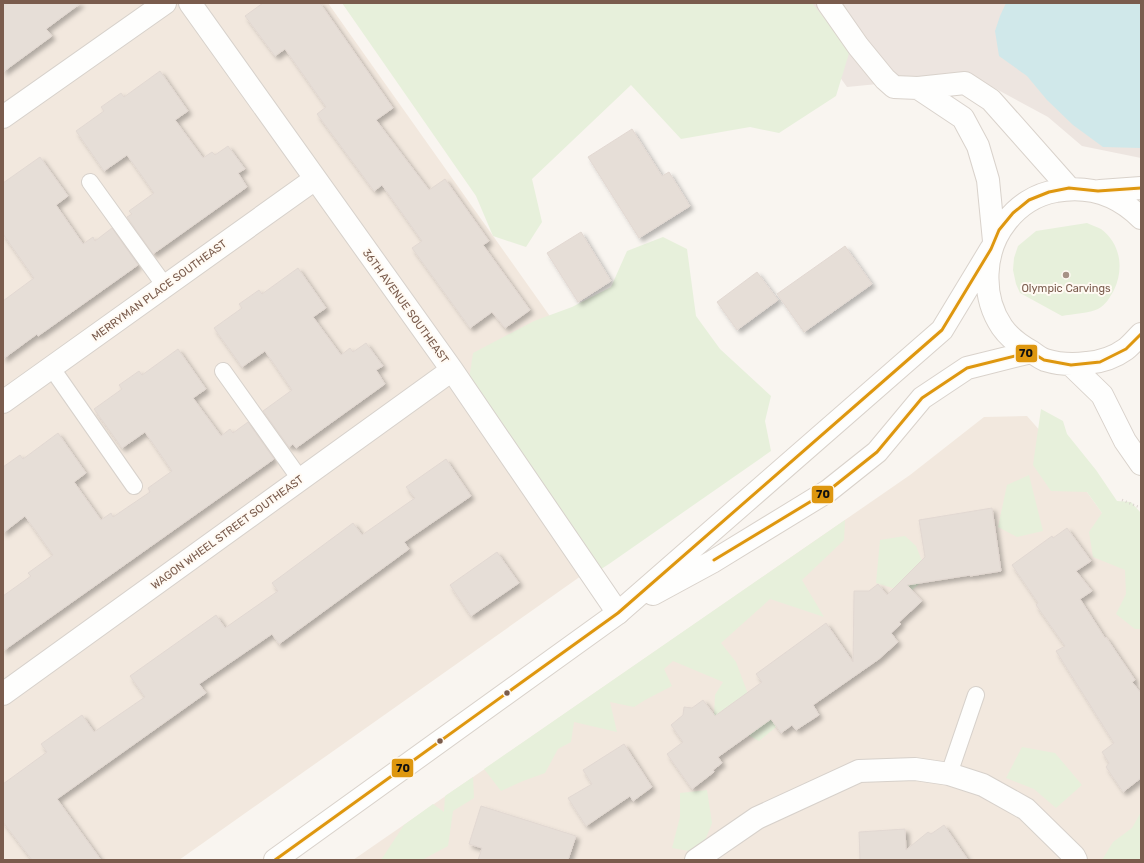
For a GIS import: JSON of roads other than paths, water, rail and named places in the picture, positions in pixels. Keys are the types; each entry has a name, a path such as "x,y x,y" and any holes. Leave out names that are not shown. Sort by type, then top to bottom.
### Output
{"street":[{"path":"3,117 165,3"},
{"name":"36TH AVENUE SOUTHEAST","path":"190,3 452,370 618,613"},
{"path":"828,3 858,46 885,79 894,87 918,88 965,83 991,100 1069,188"},
{"path":"918,88 963,118 978,146 988,180 993,245 986,276 990,302 1002,327 1021,346 1044,360 1071,365 1100,362 1126,349 1141,334"},
{"name":"MERRYMAN PLACE SOUTHEAST","path":"3,402 315,179"},
{"path":"275,860 618,613 942,330 993,245 1000,230 1013,213 1029,200 1049,192 1069,188 1098,191 1141,188"},
{"path":"1098,191 1121,201 1141,218"},
{"path":"618,613 712,562 828,491 877,452 922,398 968,368 1032,352"},
{"path":"1071,365 1102,396 1124,441 1141,464"},
{"name":"WAGON WHEEL STREET SOUTHEAST","path":"3,694 452,370"},
{"path":"696,860 757,818 859,771 915,769 949,774 983,785 1026,809 1074,856 1076,860"}],"lane":[{"path":"90,182 165,286"},
{"path":"51,367 134,486"},
{"path":"223,371 300,479"},
{"path":"949,774 976,695"}],"water":[{"path":"1006,3 1141,3 1140,148 1103,147 1073,125 1047,100 1027,76 999,56 995,31"}],"place":[{"name":"Olympic Carvings","path":"1066,275"}]}
